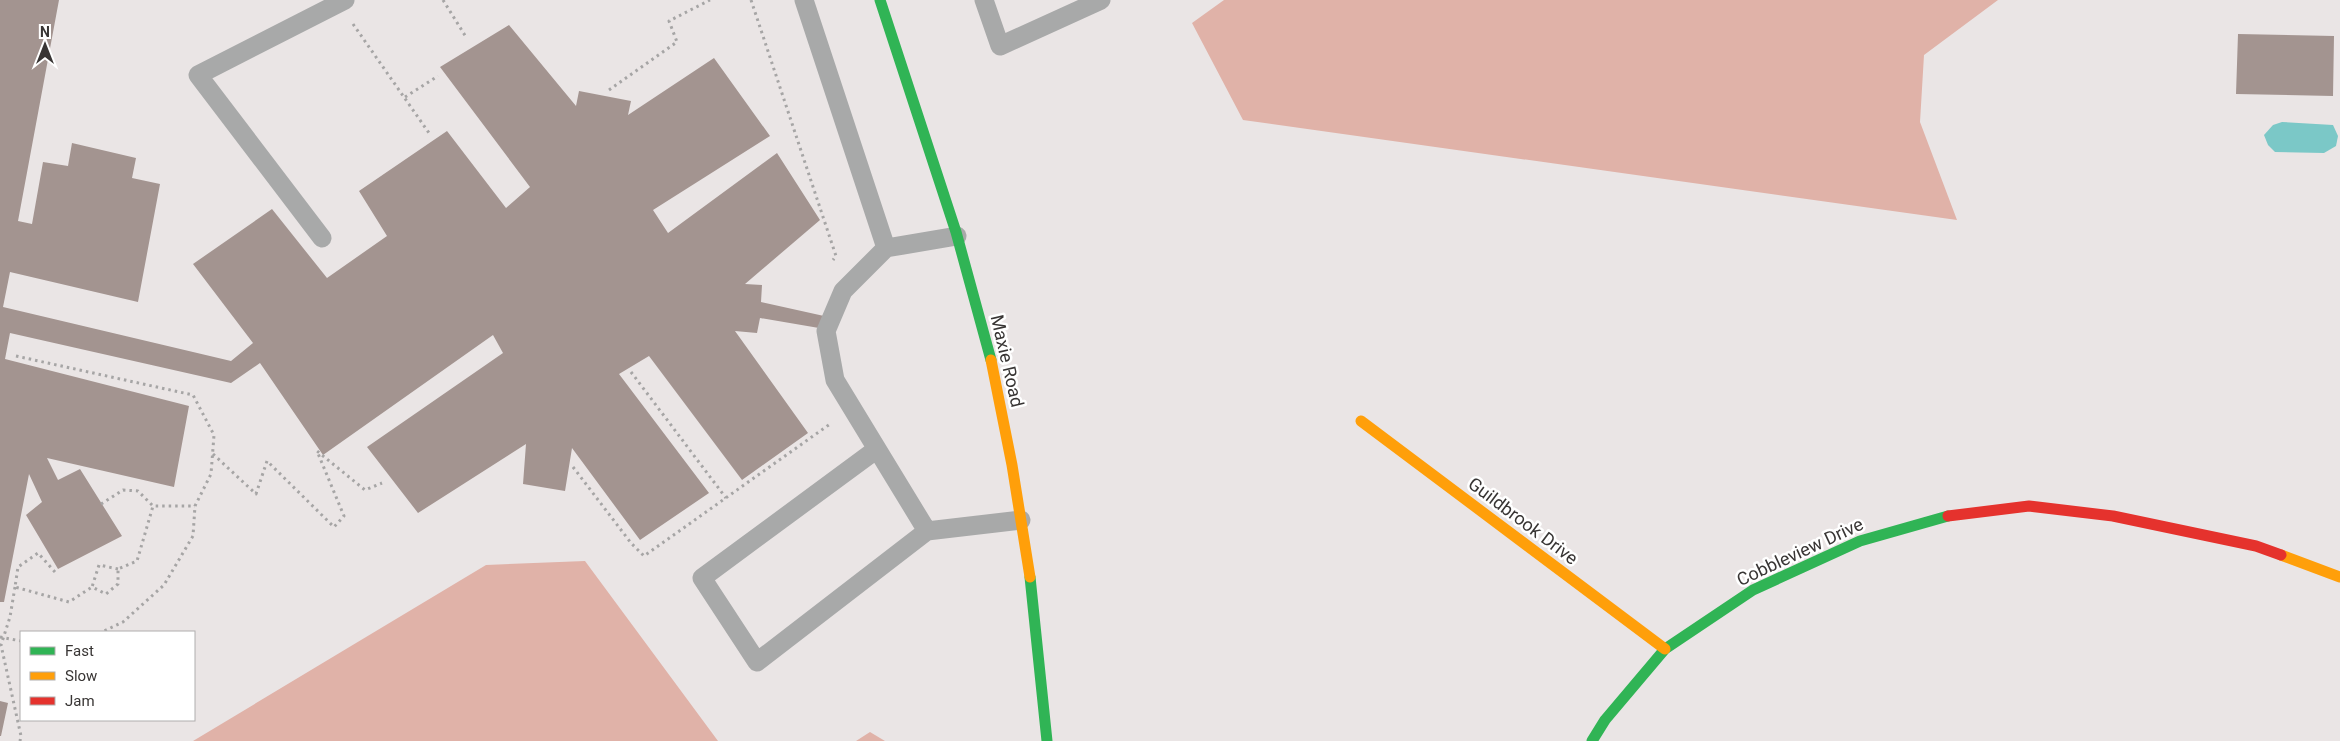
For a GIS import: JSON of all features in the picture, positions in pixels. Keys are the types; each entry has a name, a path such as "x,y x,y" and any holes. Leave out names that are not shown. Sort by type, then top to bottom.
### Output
{"street":[{"name":"Maxie Road","path":"880,0 957,236 994,372 1021,520 1041,667 1048,741"},
{"name":"Guildbrook Drive","path":"1361,421 1664,649"},
{"name":"Cobbleview Drive","path":"1592,741 1605,720 1664,649 1753,590 1860,541 1946,516 2029,506 2113,516 2256,546 2340,577"}],"lane":[{"path":"804,0 886,248"},
{"path":"984,0 1000,46 1101,0"},
{"path":"322,238 198,75 342,2"},
{"path":"927,531 835,380 826,331 843,291 886,248 957,236"},
{"path":"877,449 702,578 757,662 927,531 1021,520"}],"path":[{"path":"443,0 466,37"},
{"path":"610,90 677,42 669,21 710,0"},
{"path":"751,0 836,256 831,263"},
{"path":"342,2 404,97 430,133"},
{"path":"404,97 438,76"},
{"path":"16,356 193,395 214,435 211,474 195,506 194,536 164,585 123,622 104,631"},
{"path":"631,372 726,498"},
{"path":"573,467 631,544 644,556 834,421"},
{"path":"212,454 256,494 267,461 334,527 344,516 317,451 365,490 382,483"},
{"path":"101,504 123,490 138,491 153,506 195,506"},
{"path":"15,587 70,602 92,587 99,565 118,569 137,561 153,506"},
{"path":"20,741 21,736 2,645 2,637 10,617 18,567 38,554 55,572"},
{"path":"92,587 106,594 118,584 118,569"},
{"path":"2,637 20,641"}],"shaded area":[{"path":"1224,0 1998,0 1924,55 1920,122 1957,220 1243,120 1192,23"},
{"path":"585,561 718,741 193,741 486,565"},
{"path":"870,732 885,741 856,741"}],"water":[{"path":"2282,122 2333,125 2338,136 2336,146 2324,153 2275,152 2268,145 2264,135 2273,125"}],"building":[{"path":"0,0 59,0 18,221 32,224 43,162 68,166 72,143 136,158 132,178 160,184 138,302 10,272 3,307 231,361 253,343 193,264 272,209 327,278 387,236 359,191 447,131 506,208 530,187 440,67 509,25 576,106 579,91 631,101 628,115 714,58 770,136 653,210 668,233 777,153 820,220 745,284 762,285 761,302 824,316 819,328 760,318 757,333 735,331 808,433 742,480 649,356 619,374 709,493 640,540 572,448 565,491 523,484 526,444 418,513 367,447 503,353 493,335 323,455 260,363 231,383 10,333 5,359 189,406 174,487 47,458 58,480 80,469 122,536 58,569 26,515 42,502 29,474 4,602 0,602"},
{"path":"2238,34 2334,36 2333,96 2236,94"},
{"path":"0,701 8,703 1,736 0,736"}],"traffic: fast":[{"path":"880,0 956,232 991,360"},
{"path":"1592,741 1605,720 1665,649 1753,590 1860,541 1948,516"},
{"path":"1030,577 1047,741"}],"traffic: slow":[{"path":"991,360 1012,465 1030,577"},
{"path":"1361,421 1665,649"},
{"path":"2281,555 2340,577"}],"traffic: jam":[{"path":"1948,516 2029,506 2113,516 2256,546 2281,555"}]}
